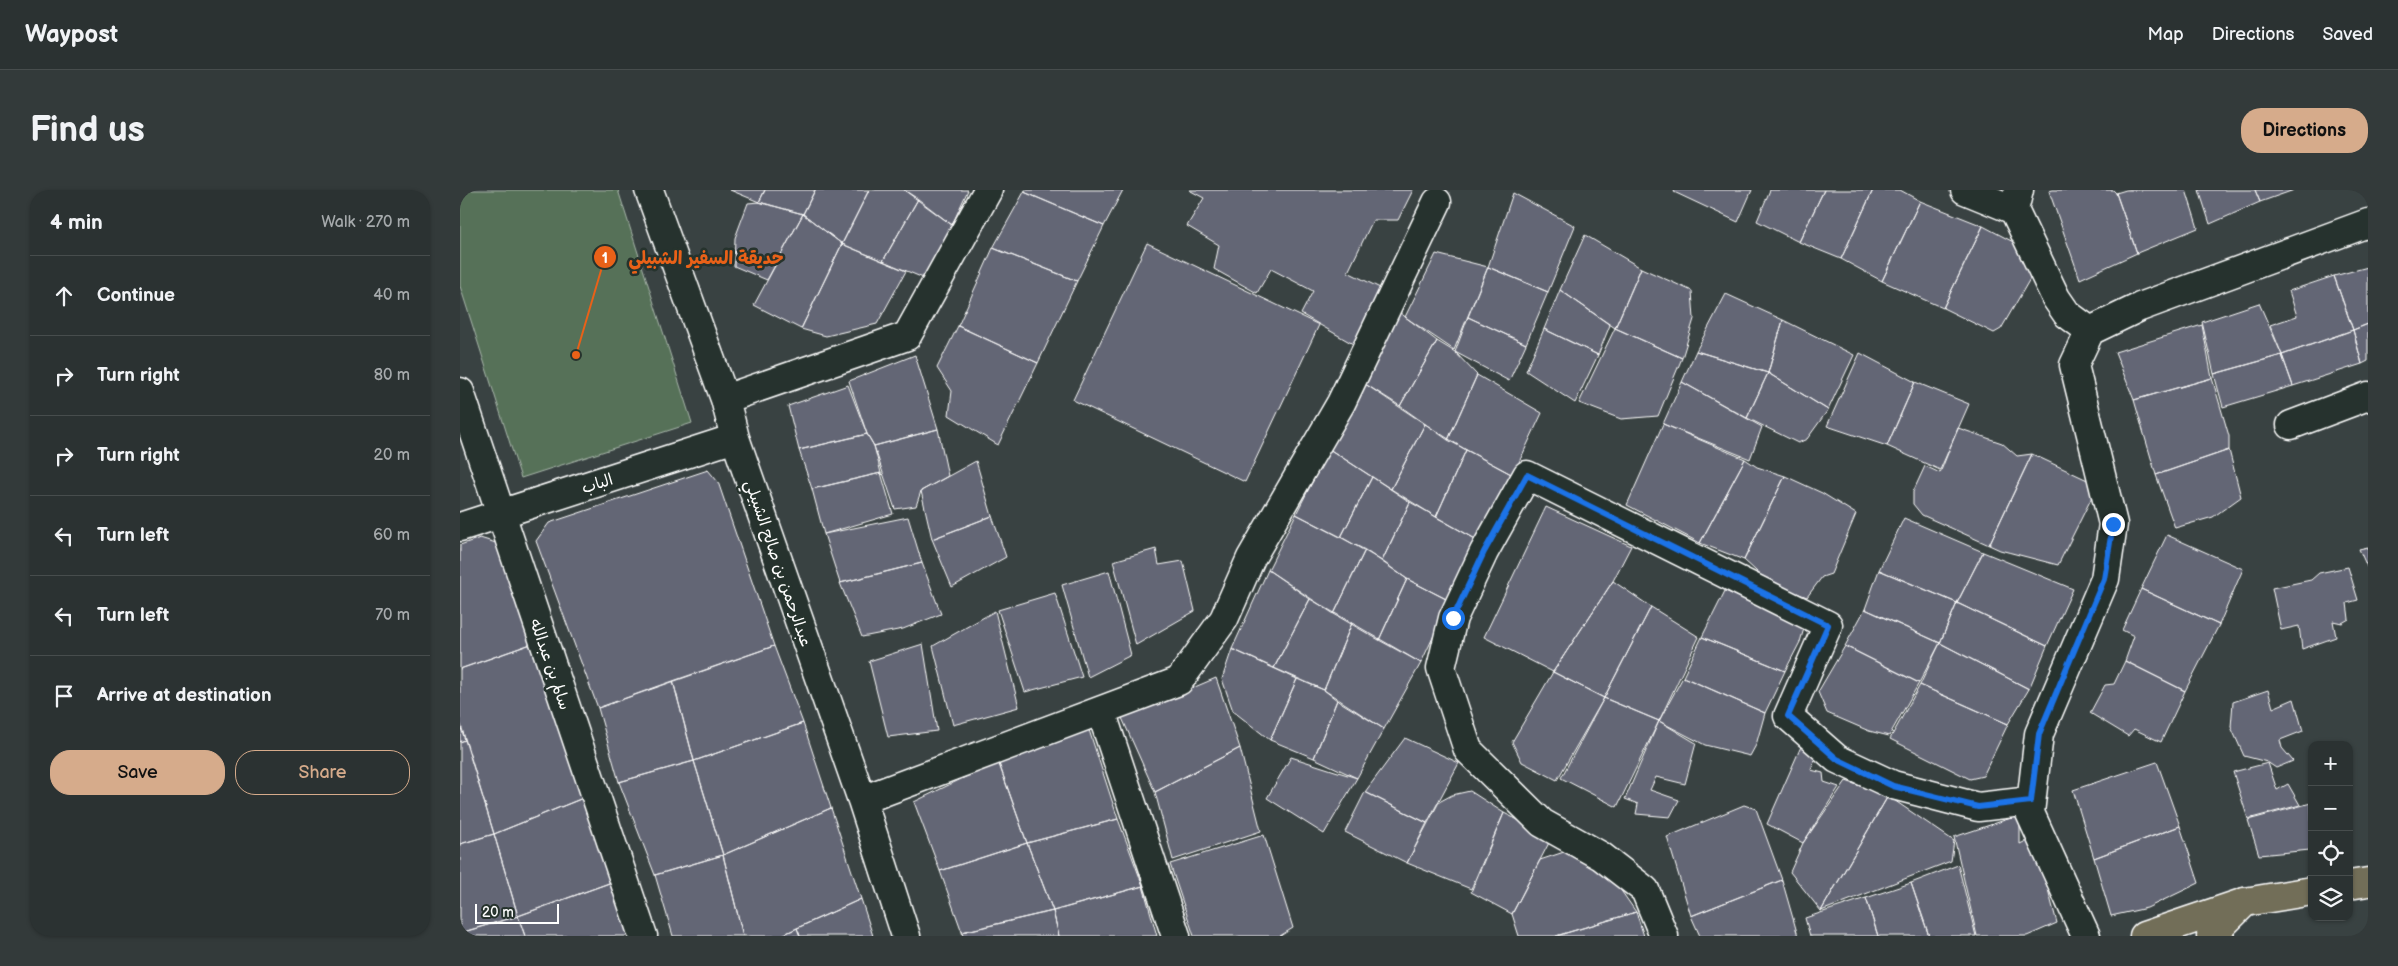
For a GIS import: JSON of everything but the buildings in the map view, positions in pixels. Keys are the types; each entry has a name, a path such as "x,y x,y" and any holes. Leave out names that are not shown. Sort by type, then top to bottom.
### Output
{"main road":[{"path":"2353,884 2368,882"},
{"path":"2144,936 2245,902 2308,892"},
{"path":"2212,936 2245,902"}],"street":[{"name":"عبدالرحمن بن صالح الشبيلي","path":"649,190 725,399 735,438 862,800 906,936"},
{"path":"725,399 907,336 988,190"},
{"path":"1965,190 2017,200 2056,298 2067,314 2090,331"},
{"path":"862,800 1179,681 1224,620 1251,558 1341,402 1437,202"},
{"path":"2086,936 2030,814 2039,734 2104,579 2113,524 2074,365 2090,331 2140,307 2368,223"},
{"name":"سالم بن عبدالله","path":"460,392 643,936"},
{"path":"2291,424 2368,396"},
{"name":"الباب","path":"460,527 735,438"},
{"path":"1664,936 1645,890 1601,856 1542,822 1468,750 1440,668 1453,618 1484,552 1527,475 1828,625 1788,716 1837,759 1893,786 1978,807 2031,801"},
{"path":"1101,711 1176,936"}],"green space":[{"path":"460,190 618,190 692,423 521,478 460,286"}],"place":[{"name":"حديقة السفير الشبيلي","path":"576,355"}],"route":[{"path":"1453,618 1484,552 1527,475 1828,625 1788,716 1837,759 1893,786 1978,807 2031,801 2039,734 2104,579 2113,524"}]}
